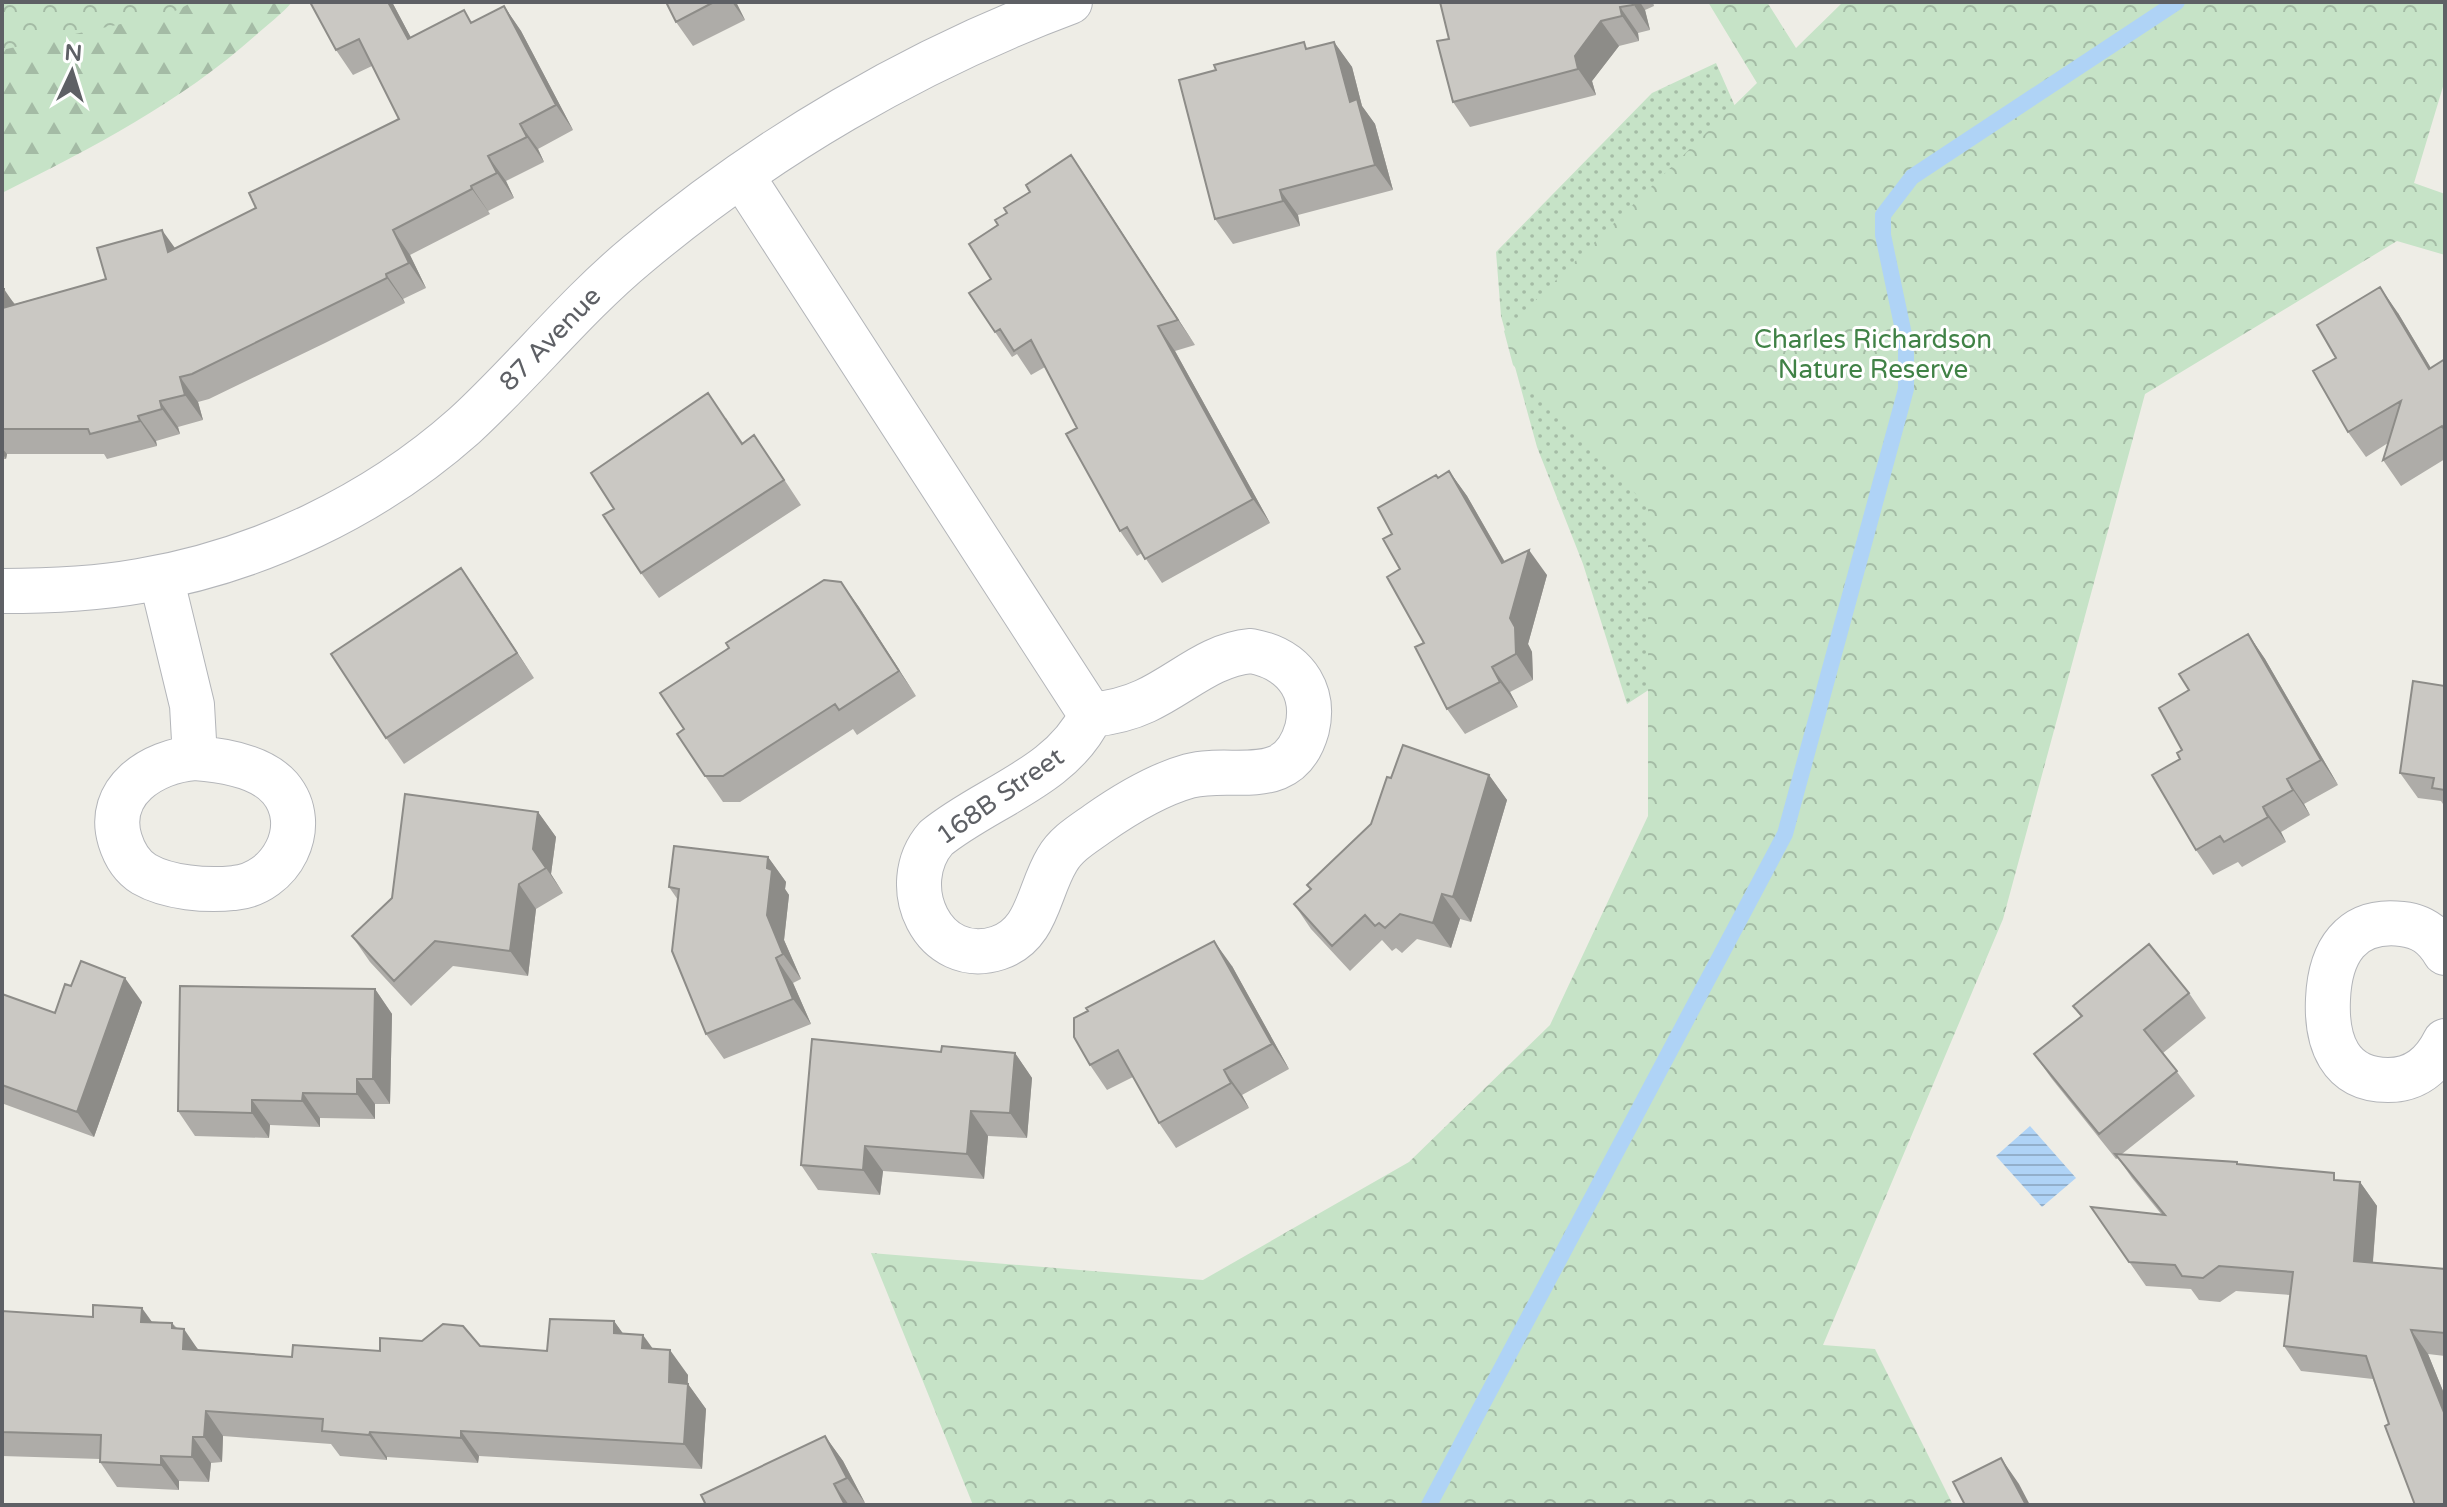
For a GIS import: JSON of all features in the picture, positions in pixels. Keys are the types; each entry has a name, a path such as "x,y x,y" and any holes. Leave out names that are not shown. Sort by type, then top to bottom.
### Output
{"street":[{"name":"87 Avenue","path":"2,591 120,584 161,577 285,539 355,504 387,485 466,424 602,285 639,253 742,176 844,110 920,66 993,32 1070,2"},
{"path":"742,176 1091,715"},
{"path":"161,577 192,705 195,758"},
{"name":"168B Street","path":"1251,651 1272,657 1296,674 1309,699 1310,712 1303,742 1282,765 1256,774 1200,774 1157,789 1102,821 1066,848 1057,860 1032,920 1019,935 1000,947 988,950 953,945 931,925 919,901 918,870 927,848 947,830 1064,754 1084,731 1091,715 1109,713 1146,700 1206,664 1234,653 1251,651"},
{"path":"2445,953 2435,937 2416,927 2391,923 2360,930 2334,959 2330,971 2327,1015 2331,1043 2338,1055 2352,1069 2374,1079 2402,1079 2415,1075 2436,1058 2445,1041"}],"green space":[{"path":"2,2 292,2 227,59 166,103 102,141 2,193"},
{"path":"2,2 193,2 171,13 2,50"},
{"name":"Charles Richardson Nature Reserve","path":"1708,2 1767,2 1796,48 1843,2 2445,2 2445,80 2414,183 2445,194 2445,255 2397,241 2145,394 2003,919 1823,1345 1875,1349 1953,1505 973,1505 871,1253 1203,1280 1409,1162 1550,1025 1648,816 1648,507 1513,365 1504,331 1757,83"},
{"path":"1716,63 1745,129 1667,678 1627,704 1583,564 1537,447 1501,316 1496,252 1652,93"}],"water":[{"path":"2030,1126 2076,1178 2042,1207 1996,1156"}],"building":[{"path":"310,2 388,2 408,39 464,10 471,23 504,6 556,105 520,124 527,137 488,156 497,173 393,230 409,263 386,274 387,278 192,374 180,377 185,395 160,401 162,409 138,416 140,421 90,434 88,429 2,429 2,289 3,308 106,279 97,248 162,230 168,252 256,208 249,193 399,119 359,39 336,50"},
{"path":"666,2 714,2 676,22"},
{"path":"1440,2 1632,2 1633,5 1620,7 1622,16 1601,21 1575,56 1578,69 1453,102 1437,41 1449,39"},
{"path":"1304,42 1306,49 1334,42 1350,102 1357,99 1375,165 1280,190 1283,201 1215,219 1179,80 1216,70 1214,65"},
{"path":"1071,155 1178,320 1158,326 1253,499 1145,559 1127,527 1120,531 1066,434 1077,428 1031,340 1014,351 1000,329 995,332 969,293 991,279 969,244 998,225 995,220 1007,213 1004,208 1030,192 1026,185"},
{"path":"2380,287 2429,369 2445,359 2445,431 2442,426 2383,460 2401,401 2348,432 2313,371 2336,358 2317,325"},
{"path":"708,393 742,444 754,435 784,480 641,573 603,515 614,509 591,473"},
{"path":"1449,471 1502,563 1529,550 1510,618 1515,627 1516,654 1492,667 1500,682 1447,709 1415,647 1424,643 1387,577 1400,569 1383,539 1392,534 1378,508 1436,475 1438,478"},
{"path":"461,568 517,653 386,738 331,654"},
{"path":"824,580 841,582 899,671 839,710 835,704 723,776 705,776 677,734 684,729 660,693 729,648 726,643"},
{"path":"2248,634 2321,760 2287,779 2293,790 2263,807 2268,817 2224,842 2220,836 2196,850 2152,775 2180,759 2177,753 2182,750 2159,708 2189,690 2179,674"},
{"path":"2413,681 2445,686 2445,790 2432,788 2434,778 2400,773"},
{"path":"1403,745 1489,775 1453,897 1442,894 1433,923 1400,914 1385,928 1379,923 1375,926 1365,915 1332,946 1294,904 1311,889 1307,885 1371,824 1387,777 1391,778"},
{"path":"405,794 538,812 533,849 546,868 519,884 510,951 435,941 394,981 352,936 392,898"},
{"path":"674,846 768,857 767,868 772,870 767,915 783,954 776,958 793,999 706,1034 672,951 679,889 669,887"},
{"path":"1214,941 1272,1044 1224,1070 1231,1083 1159,1123 1118,1050 1090,1065 1074,1037 1074,1018 1088,1011 1086,1008"},
{"path":"2149,944 2189,993 2144,1030 2177,1071 2099,1134 2034,1054 2082,1016 2073,1006"},
{"path":"81,961 125,978 77,1112 2,1085 2,994 55,1013 65,984 71,986"},
{"path":"180,986 375,989 373,1079 357,1079 357,1094 303,1093 302,1101 252,1100 252,1113 178,1111"},
{"path":"812,1039 941,1052 942,1046 1015,1053 1010,1113 971,1111 967,1154 865,1146 863,1170 801,1165"},
{"path":"2115,1154 2237,1162 2334,1173 2334,1180 2360,1182 2354,1261 2445,1269 2445,1333 2411,1330 2445,1415 2445,1505 2415,1505 2385,1426 2389,1424 2366,1356 2284,1346 2293,1272 2219,1266 2203,1278 2182,1276 2175,1265 2129,1262 2091,1207 2165,1215"},
{"path":"93,1305 142,1308 141,1322 172,1323 172,1328 184,1329 183,1349 292,1357 293,1345 380,1351 380,1338 422,1341 443,1324 463,1326 480,1346 547,1351 550,1319 614,1321 614,1333 643,1335 642,1348 670,1350 669,1382 688,1384 684,1444 461,1431 461,1438 370,1432 369,1435 322,1431 323,1419 206,1411 204,1437 193,1437 192,1457 161,1456 161,1465 100,1462 101,1435 2,1432 2,1311 93,1317"},
{"path":"825,1436 847,1478 834,1484 845,1505 706,1505 701,1495"},
{"path":"2001,1458 2026,1505 1965,1505 1953,1482"}],"waterway":[{"path":"1429,1505 1785,834 1906,389 1906,344 1883,235 1883,215 1912,177 2177,2"}]}
